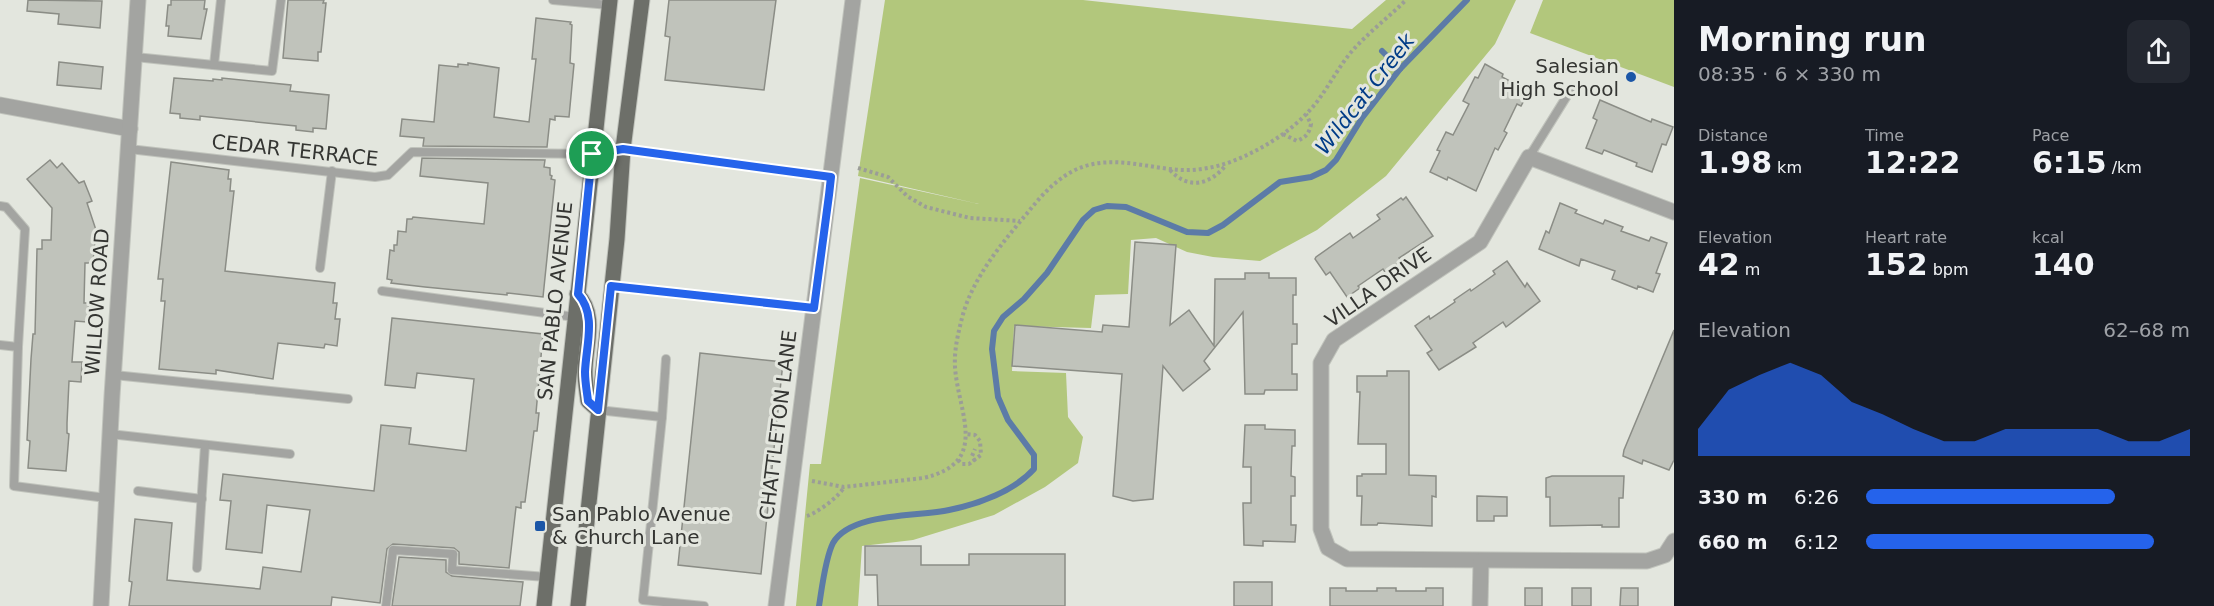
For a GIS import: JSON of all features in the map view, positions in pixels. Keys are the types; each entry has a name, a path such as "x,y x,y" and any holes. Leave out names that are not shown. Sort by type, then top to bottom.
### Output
{"main road":[{"path":"578,606 623,149 642,0"},
{"name":"SAN PABLO AVENUE","path":"544,606 609,3"},
{"path":"578,294 586,303 589,316 585,373 588,401 598,410"}],"street":[{"name":"WILLOW ROAD","path":"101,606 138,0"},
{"name":"CHATTLETON LANE","path":"776,606 853,0"},
{"path":"0,105 130,129"},
{"path":"1528,158 1674,212"},
{"name":"VILLA DRIVE","path":"1528,158 1480,242 1334,340 1321,363 1321,530 1328,548 1347,559 1647,561 1665,555 1674,541"},
{"path":"1480,606 1481,561"}],"lane":[{"path":"214,65 221,0"},
{"path":"135,57 272,70 281,0"},
{"path":"553,0 609,3"},
{"path":"1528,158 1570,91"},
{"name":"CEDAR TERRACE","path":"129,149 375,177 388,175 412,152 592,154 623,149 831,177"},
{"path":"320,268 332,171"},
{"path":"0,206 6,207 25,230 18,347 14,486 106,498"},
{"path":"611,286 814,308"},
{"path":"382,291 575,317"},
{"path":"0,345 18,347"},
{"path":"666,358 643,600 704,606"},
{"path":"114,375 348,399"},
{"path":"598,410 662,417"},
{"path":"110,434 290,454"},
{"path":"197,568 205,445"},
{"path":"138,491 202,499"},
{"path":"386,606 393,550 453,554 452,570 547,577"}],"path":[{"path":"812,482 844,487 936,475 958,460 964,450 966,434 955,366 962,315 980,276 1050,187 1070,173 1089,165 1137,162 1169,169 1199,170 1226,164 1250,154 1283,134 1306,114 1353,50 1406,0"},
{"path":"1283,134 1296,141 1304,138 1309,133 1311,124 1306,114"},
{"path":"1169,169 1184,182 1196,184 1206,182 1219,173 1226,164"},
{"path":"858,168 888,177 907,196 926,207 970,218 1021,221"},
{"path":"958,460 962,464 975,461 981,455 980,441 975,435 966,434"},
{"path":"975,449 972,456 975,461"},
{"path":"807,516 815,514 822,506 840,495 844,487"}],"green space":[{"path":"885,0 1083,0 1352,29 1386,0 1516,0 1495,44 1386,176 1317,230 1260,261 1187,252 1156,238 1131,240 1128,294 1095,295 1091,328 1014,326 1012,371 1066,373 1068,417 1083,437 1078,463 1045,487 994,515 913,540 862,546 858,606 796,606 810,464 821,464 860,178 979,204 858,176"},
{"name":"Salesian High School","path":"1543,0 1674,0 1674,87 1530,33"}],"building":[{"path":"28,0 102,1 100,28 58,24 59,14 27,11"},
{"path":"171,0 205,0 204,9 207,9 201,39 168,36 169,26 166,26 168,5 171,5"},
{"path":"288,0 324,0 323,3 326,3 318,61 283,58"},
{"path":"669,0 776,0 764,90 665,80 670,37 665,36"},
{"path":"536,18 571,22 572,25 570,63 574,64 569,117 555,116 555,120 550,119 547,147 423,146 424,138 400,136 402,119 434,122 439,65 458,67 458,64 468,65 468,63 499,68 494,117 529,122 536,59 532,59"},
{"path":"59,62 103,67 101,89 57,85"},
{"path":"1485,64 1503,74 1502,77 1529,91 1521,106 1517,104 1504,131 1507,133 1498,150 1495,148 1476,191 1448,177 1447,180 1430,172 1446,132 1453,135 1469,104 1463,101 1475,77 1478,78"},
{"path":"174,78 213,81 213,79 222,80 222,78 291,85 290,91 329,95 326,129 313,128 313,132 296,130 296,126 200,116 200,120 180,118 180,114 170,113"},
{"path":"1600,100 1651,122 1652,119 1673,127 1666,145 1662,144 1652,172 1636,166 1637,163 1604,150 1602,154 1586,148 1597,120 1593,118"},
{"path":"422,158 545,160 544,167 550,168 551,179 555,180 543,297 425,287 391,283 392,280 387,279 390,250 394,251 394,245 397,245 398,231 406,232 407,219 413,217 484,224 488,183 420,176"},
{"path":"50,160 57,168 62,163 79,183 84,181 92,201 87,203 96,230 93,263 85,263 84,303 89,303 87,322 75,321 72,362 82,362 81,382 69,381 66,471 28,468 30,441 27,440 31,359 33,334 35,334 37,249 42,249 42,240 51,240 52,208 27,179"},
{"path":"171,162 229,170 230,191 234,191 225,271 335,283 333,303 337,303 335,319 340,319 337,346 325,344 324,348 278,343 273,379 216,370 216,374 159,369 165,301 161,301 163,279 158,279"},
{"path":"1406,197 1433,236 1399,258 1401,261 1385,272 1383,269 1358,286 1360,288 1347,297 1330,272 1326,275 1315,259 1316,257 1350,233 1353,238 1380,219 1377,215"},
{"path":"1560,203 1577,210 1575,213 1603,224 1605,220 1623,227 1621,231 1649,241 1651,237 1667,243 1656,273 1660,274 1653,292 1638,286 1637,289 1612,279 1615,271 1581,259 1579,266 1539,249 1546,231 1549,233"},
{"path":"1135,242 1176,245 1170,325 1189,310 1214,346 1215,279 1245,279 1245,273 1269,273 1269,278 1296,278 1296,295 1293,295 1293,324 1297,324 1297,344 1292,344 1292,374 1297,374 1297,390 1265,390 1264,394 1245,394 1243,312 1204,361 1210,369 1183,391 1163,366 1153,499 1133,501 1113,496 1122,374 1012,366 1015,325 1102,332 1103,325 1129,327"},
{"path":"1507,261 1525,287 1527,283 1540,301 1506,327 1503,322 1473,343 1476,347 1439,370 1427,353 1432,350 1415,326 1429,316 1430,319 1470,289 1471,291 1495,274 1493,271"},
{"path":"392,318 543,334 536,413 539,413 537,431 534,431 525,502 521,502 521,508 516,507 509,568 459,564 459,552 454,548 393,544 387,549 380,603 332,597 331,606 129,606 135,519 172,523 167,580 260,589 263,567 301,572 310,510 267,505 262,553 226,549 231,501 220,500 223,474 374,491 381,425 411,428 409,444 466,451 474,379 417,373 415,388 385,385"},
{"path":"1674,330 1674,460 1669,470 1643,460 1642,464 1623,456"},
{"path":"700,353 783,362 761,574 678,565"},
{"path":"1387,371 1409,371 1409,475 1436,476 1436,497 1432,496 1432,526 1378,523 1377,525 1361,525 1362,496 1357,496 1357,476 1386,474 1386,444 1358,444 1360,392 1357,392 1357,376 1387,376"},
{"path":"1245,425 1265,425 1265,429 1295,430 1291,476 1295,477 1295,496 1291,496 1291,525 1296,525 1295,542 1263,541 1263,546 1244,545 1243,503 1251,503 1251,467 1243,467"},
{"path":"1552,476 1624,476 1623,498 1619,498 1619,527 1550,526 1550,497 1546,497 1546,478"},
{"path":"1477,496 1507,497 1507,516 1494,516 1494,521 1477,521"},
{"path":"865,546 921,546 921,565 969,565 969,554 1065,554 1065,606 878,606 877,575 865,575"},
{"path":"399,557 446,560 446,572 452,576 523,582 520,606 392,606"},
{"path":"1234,582 1272,582 1272,606 1234,606"},
{"path":"1330,588 1346,588 1346,591 1377,591 1377,588 1396,588 1396,591 1426,591 1426,588 1443,588 1443,606 1330,606"},
{"path":"1525,588 1542,588 1542,606 1525,606"},
{"path":"1572,588 1591,588 1591,606 1572,606"},
{"path":"1621,588 1638,588 1638,606 1620,606"}],"waterway":[{"name":"Wildcat Creek","path":"819,606 828,557 833,543 842,533 869,521 949,510 972,504 995,496 1017,484 1034,469 1034,455 1008,420 998,397 992,349 994,331 1003,317 1024,299 1047,273 1083,220 1094,210 1107,206 1126,207 1187,232 1208,233 1223,225 1280,182 1311,177 1326,170 1336,160 1362,118 1400,69 1467,0"},
{"path":"1382,51 1400,69"}],"place":[{"name":"Salesian High School","path":"1631,77"},
{"name":"San Pablo Avenue & Church Lane","path":"540,526"}],"route":[{"path":"623,149 831,177 814,308 611,286 598,410 588,401 585,373 589,316 586,303 578,294 592,154 623,149"}]}
